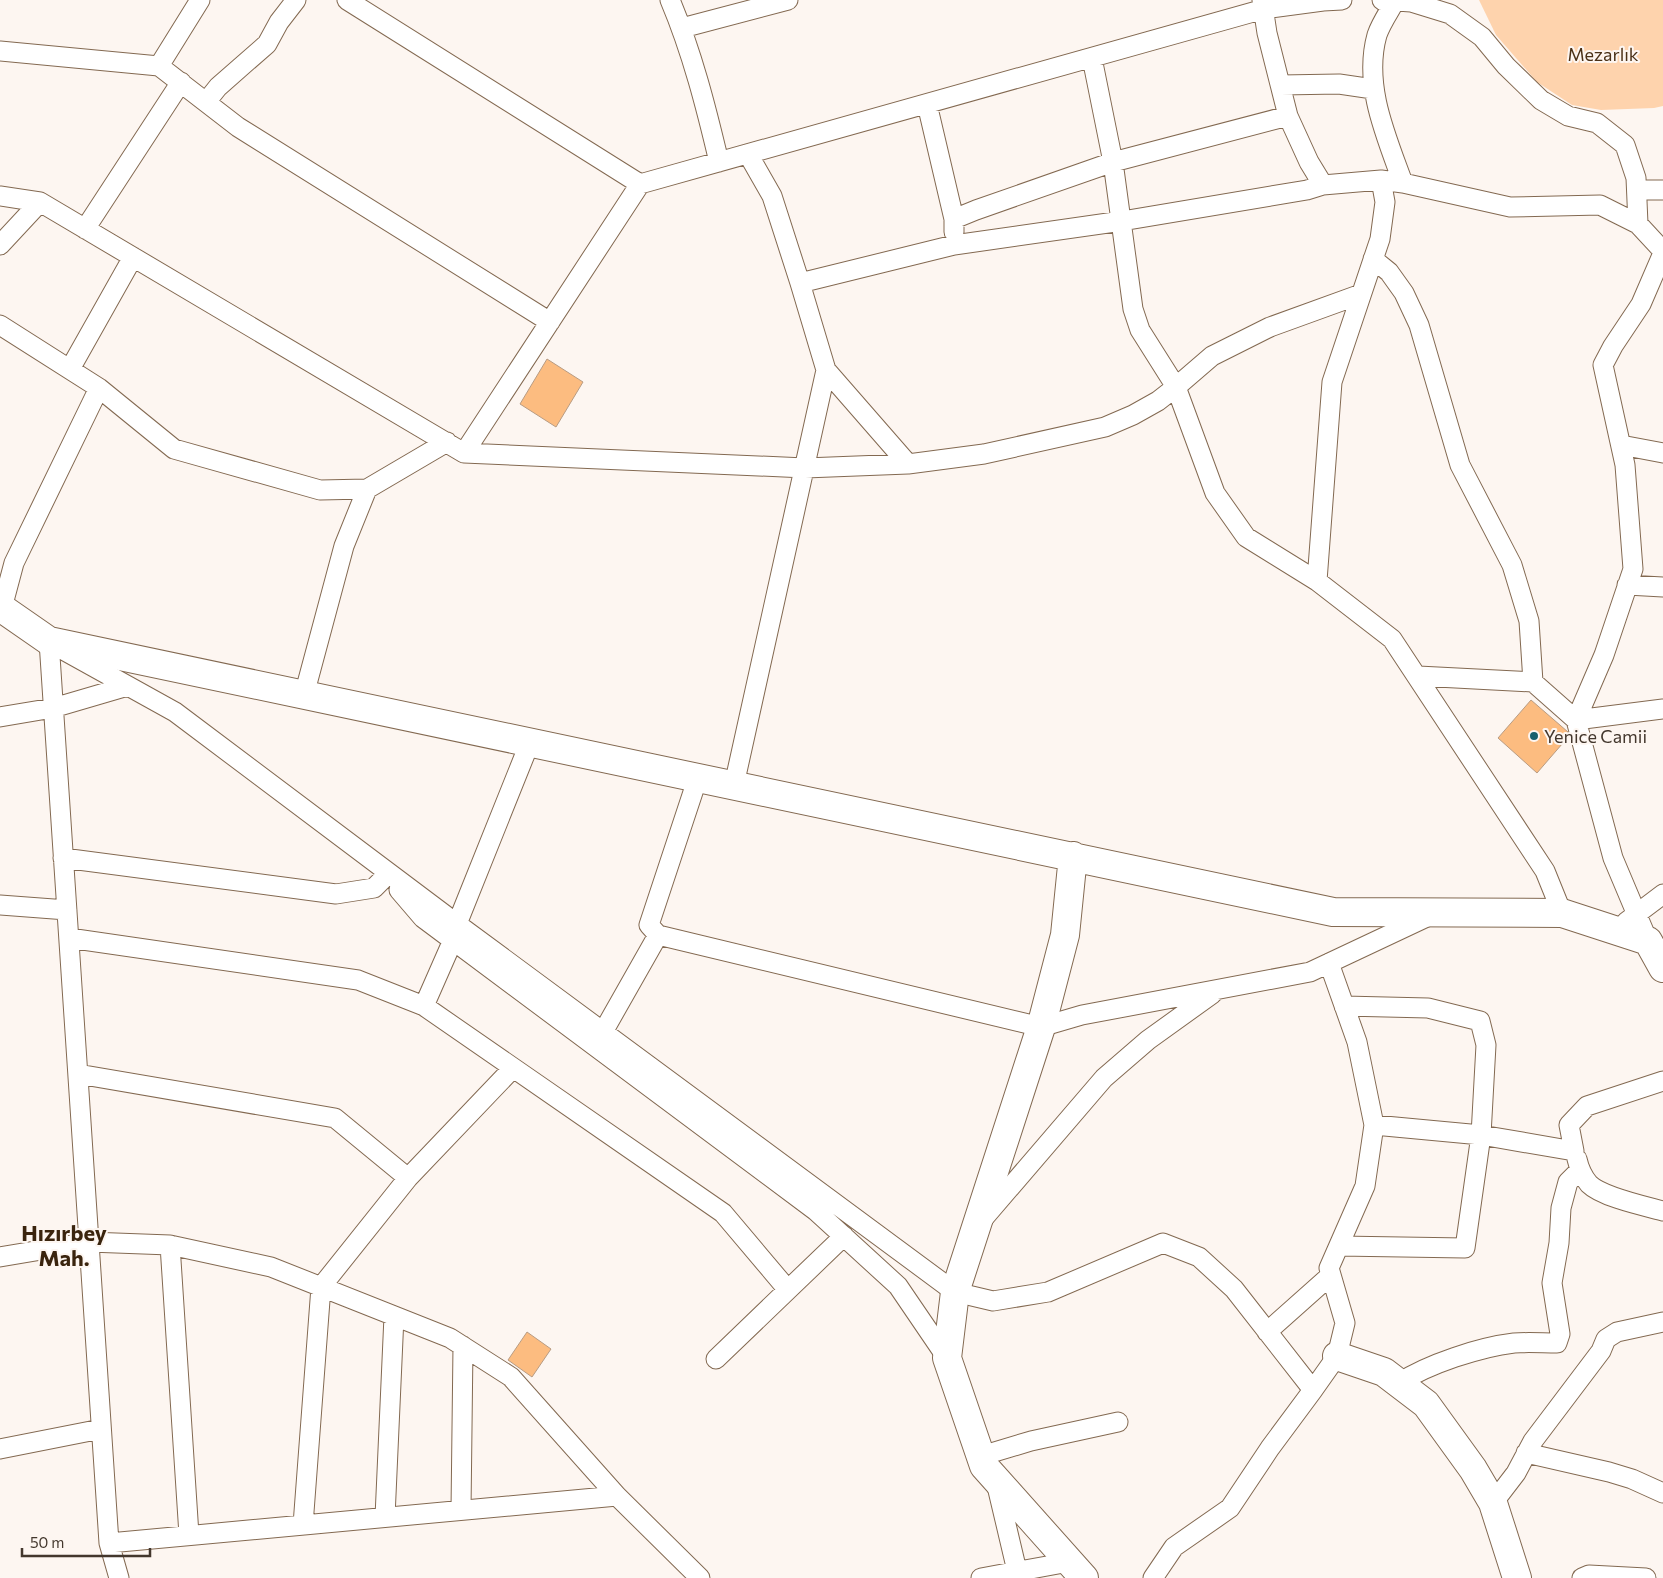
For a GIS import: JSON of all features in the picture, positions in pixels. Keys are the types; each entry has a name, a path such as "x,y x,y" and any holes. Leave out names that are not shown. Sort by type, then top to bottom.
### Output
{"street":[{"path":"159,66 200,0"},
{"path":"206,102 218,87 268,44 279,22 296,0"},
{"path":"347,0 640,184"},
{"path":"670,0 682,28 708,116 719,162"},
{"path":"682,28 788,0"},
{"path":"464,453 640,184 1092,58 1263,4 1342,0"},
{"path":"1403,183 1373,89 1372,60 1388,0 1411,2 1450,14 1482,37 1506,66 1541,100 1568,116 1597,123 1625,145 1636,178 1638,224"},
{"path":"1263,4 1267,33 1288,116 1309,162 1324,185"},
{"path":"0,52 159,66 238,127 550,322"},
{"path":"1092,58 1113,162 1132,309 1140,330 1176,388 1215,493 1246,537 1317,581 1392,640 1418,676 1545,871 1562,913"},
{"path":"85,229 181,82"},
{"path":"1281,85 1339,84 1373,89"},
{"path":"927,104 954,220 954,245"},
{"path":"954,220 976,210 1113,162 1288,116"},
{"path":"748,154 772,196 826,370 908,464"},
{"path":"1317,581 1332,382 1380,239 1385,202 1381,180"},
{"path":"800,283 954,245 1122,221 1307,190 1324,185 1381,180 1403,183 1510,207 1600,205 1638,224 1663,252 1641,304 1612,346 1603,365 1625,465 1632,569 1604,655 1576,720"},
{"path":"1637,190 1663,190"},
{"path":"0,196 40,202 464,453 805,468 908,464 984,454 1105,427 1133,415 1176,388 1212,356 1270,327 1361,294"},
{"path":"0,246 40,202"},
{"path":"70,369 133,257"},
{"path":"1373,259 1389,272 1404,293 1419,325 1460,465 1512,565 1529,621 1533,682"},
{"path":"0,325 100,388 174,449 320,490 367,489 447,442"},
{"path":"734,785 826,370"},
{"path":"100,388 14,563 1,608 49,642 175,712 370,858 455,932 816,1211 844,1236 898,1286 947,1358 984,1466 1076,1570"},
{"path":"1621,445 1663,453"},
{"path":"304,695 344,546 367,489"},
{"path":"1627,585 1663,587"},
{"path":"49,642 1333,912 1562,913 1625,923 1648,941 1663,968"},
{"path":"49,642 109,1543 119,1578"},
{"path":"1418,676 1533,682 1576,720 1613,858 1625,923"},
{"path":"0,717 53,708 128,686"},
{"path":"1576,720 1663,709"},
{"path":"424,1006 530,742"},
{"path":"698,777 649,925 658,936 1041,1026 1082,1015 1310,972 1436,912"},
{"path":"947,1358 955,1292 1041,1026 1065,935 1073,856"},
{"path":"63,858 336,894 374,888 386,876"},
{"path":"370,858 423,918 455,932 603,1032 955,1292 993,1301 1048,1292 1163,1244 1199,1256 1234,1289 1313,1390"},
{"path":"1625,923 1663,894"},
{"path":"0,905 67,910"},
{"path":"603,1032 658,936"},
{"path":"69,938 358,980 424,1006 722,1213 788,1290"},
{"path":"1153,1578 1174,1547 1230,1508 1270,1448 1337,1356 1345,1323 1330,1268 1365,1186 1374,1125 1357,1042 1329,963"},
{"path":"976,1227 1104,1078 1148,1040 1216,991"},
{"path":"1339,1246 1465,1248 1481,1134 1486,1045 1480,1021 1428,1008 1344,1006"},
{"path":"303,1525 320,1287 408,1178 513,1068"},
{"path":"78,1074 335,1118 408,1178"},
{"path":"1663,1081 1587,1106 1569,1125 1580,1170 1589,1184 1605,1193 1663,1211"},
{"path":"1374,1125 1481,1134 1574,1151"},
{"path":"1399,1383 1442,1363 1480,1350 1515,1343 1557,1342 1560,1334 1552,1283 1561,1208 1568,1182 1580,1170"},
{"path":"716,1359 844,1236"},
{"path":"0,1257 89,1242 170,1245 271,1267 450,1338 511,1377 617,1496 700,1578"},
{"path":"170,1245 189,1535"},
{"path":"1267,1332 1331,1275"},
{"path":"385,1517 394,1316"},
{"path":"1493,1503 1516,1472 1533,1441 1601,1351 1606,1339 1617,1332 1663,1322"},
{"path":"461,1510 462,1346"},
{"path":"1337,1356 1384,1372 1426,1404 1473,1468 1493,1503 1517,1578"},
{"path":"981,1456 1031,1441 1118,1422"},
{"path":"0,1449 101,1429"},
{"path":"1526,1454 1632,1478 1663,1493"},
{"path":"996,1479 1017,1571"},
{"path":"109,1543 617,1496"},
{"path":"981,1578 1017,1571 1076,1570"},
{"path":"1582,1578 1590,1574 1646,1578"}],"green space":[{"name":"Mezarlık","path":"1479,0 1663,0 1663,106 1601,110 1572,105 1537,82 1496,35"}],"building":[{"path":"547,359 583,382 556,427 520,404"},
{"name":"Yenice Camii","path":"1531,700 1568,732 1569,736 1537,773 1498,738"},
{"path":"527,1332 551,1349 532,1377 508,1360"}],"place":[{"name":"Yenice Camii","path":"1534,736"}],"district":[{"name":"Hızırbey Mah.","path":"64,1244"}]}
